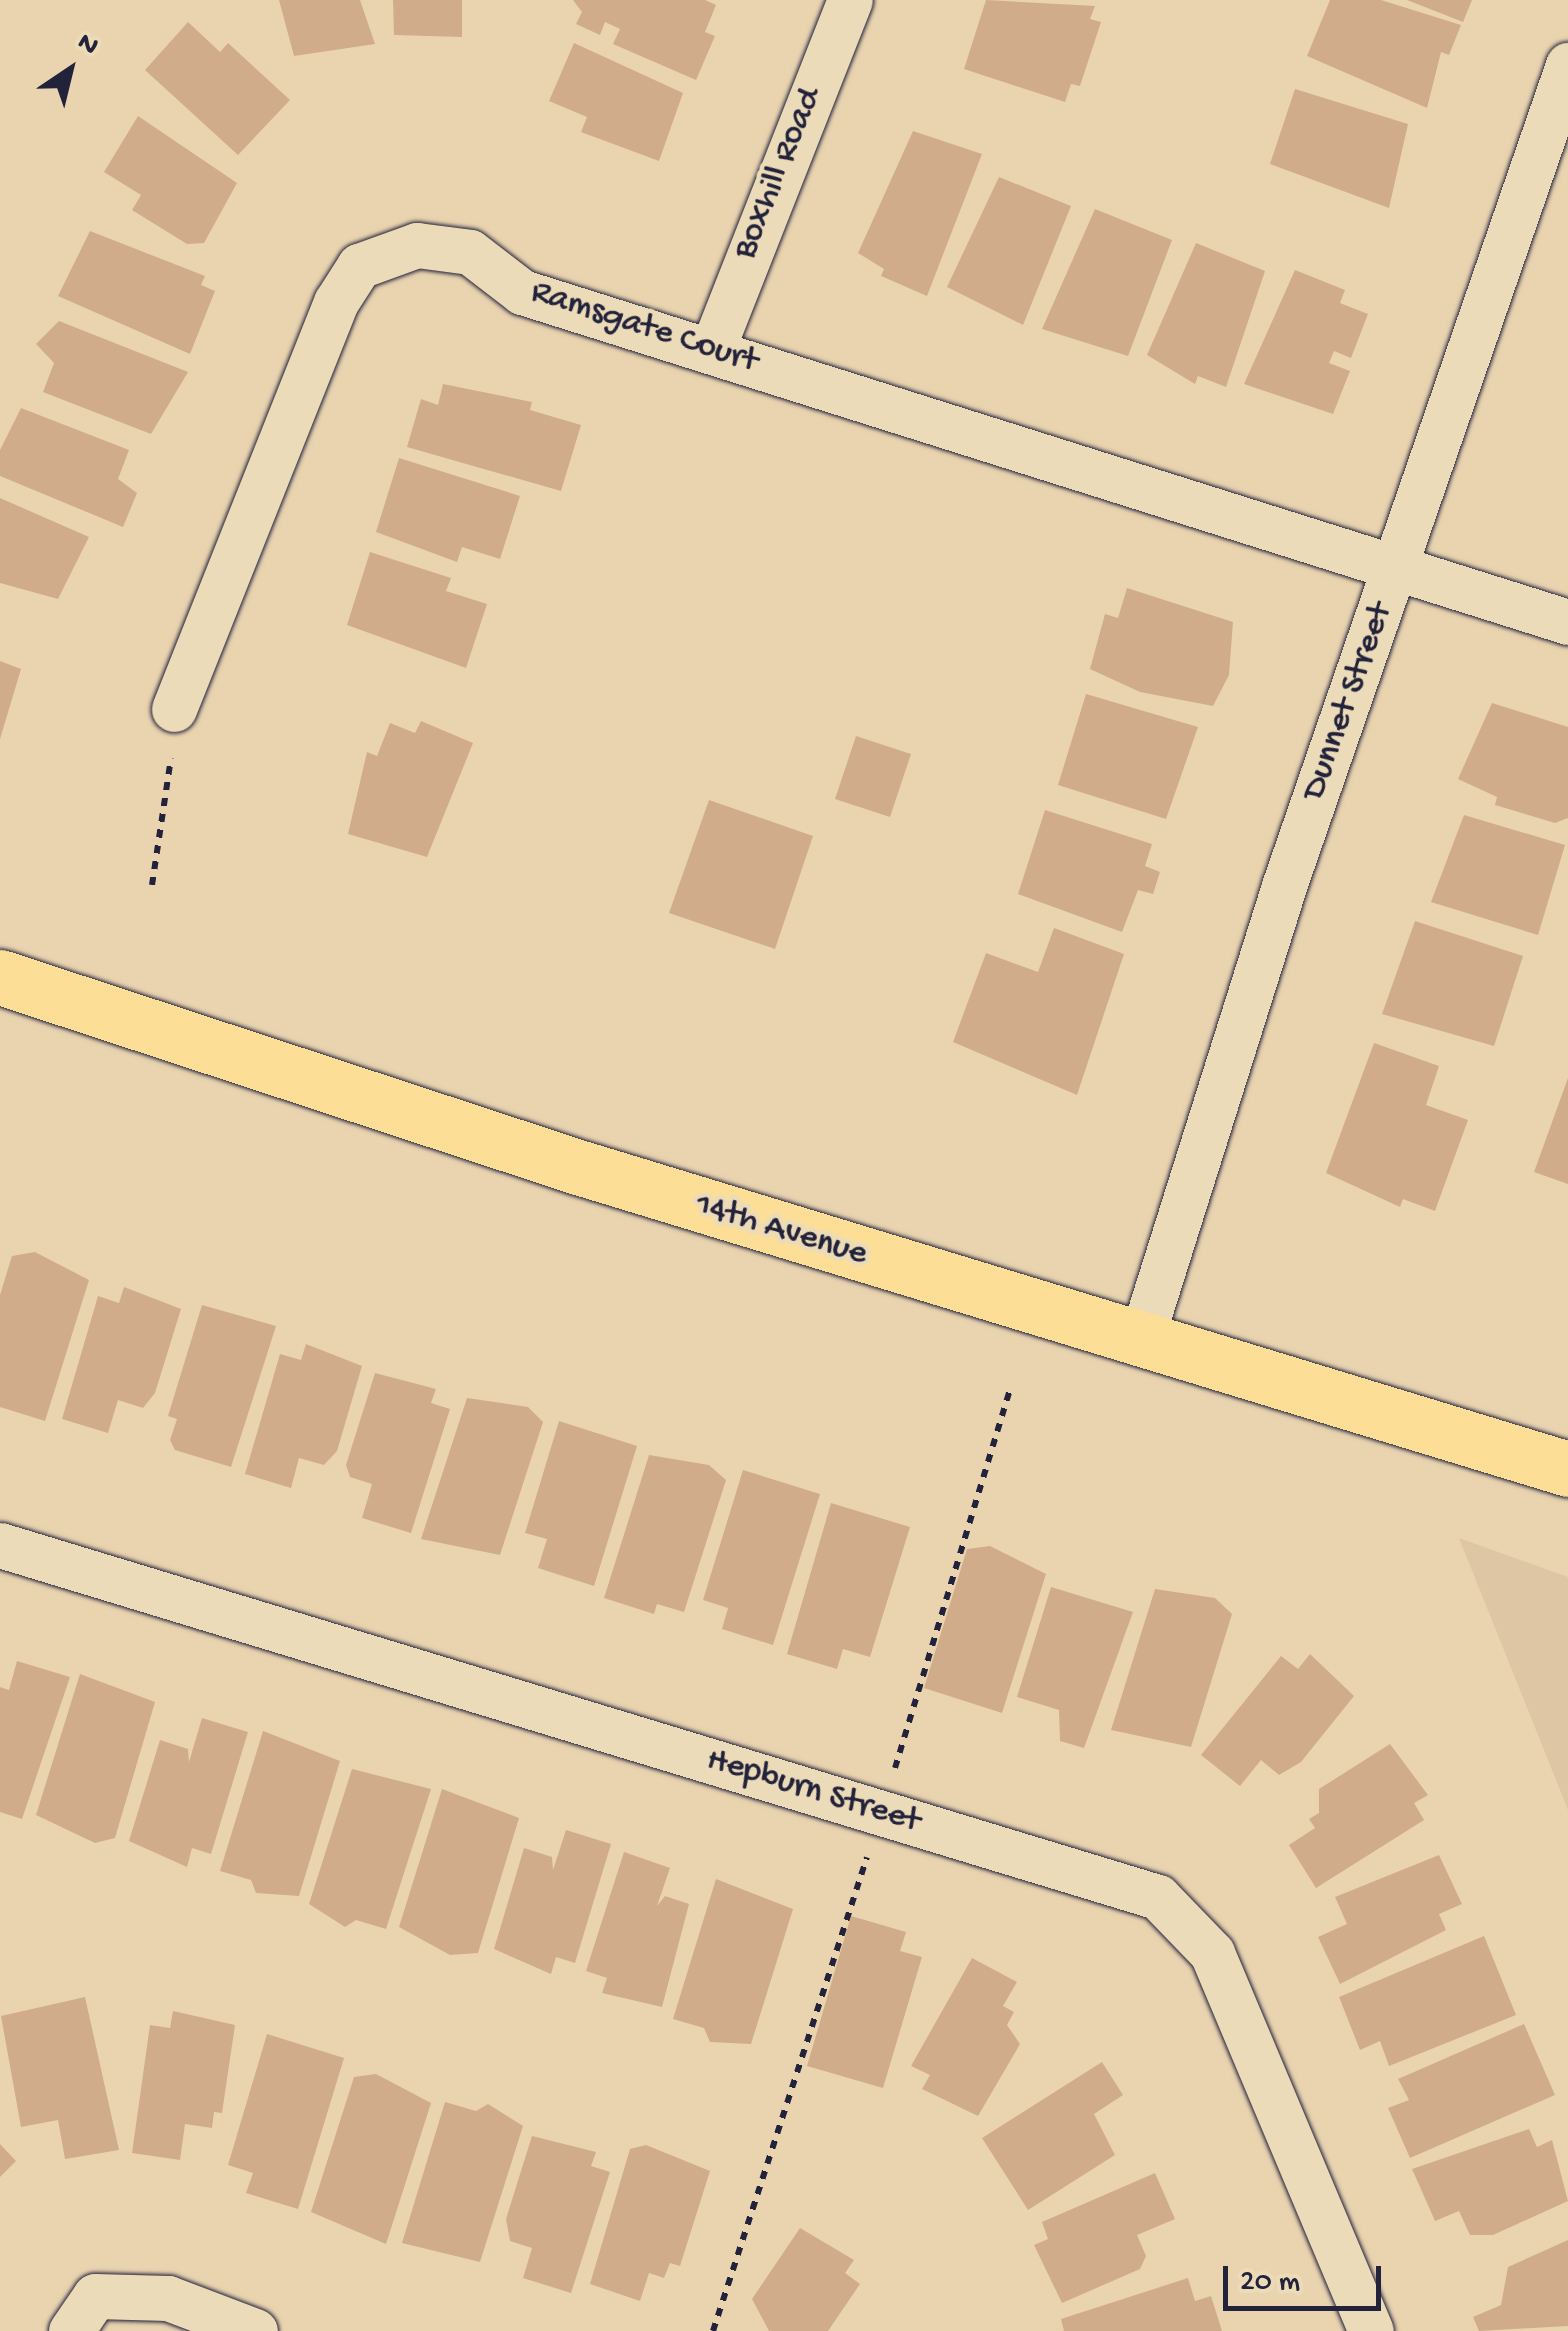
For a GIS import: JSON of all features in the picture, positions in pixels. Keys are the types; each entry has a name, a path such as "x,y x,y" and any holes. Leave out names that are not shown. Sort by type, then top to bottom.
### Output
{"main road":[{"name":"14th Avenue","path":"0,977 1140,1343 1568,1469"}],"street":[{"name":"Boxhill Road","path":"712,350 850,0"},
{"name":"Dunnet Street","path":"1140,1343 1284,886 1568,65"},
{"name":"Ramsgate Court","path":"174,709 336,302 359,266 416,244 470,252 522,292 1568,622"},
{"name":"Hepburn Street","path":"0,1545 1158,1897 1212,1953 1371,2331"},
{"path":"71,2331 94,2296 168,2298 256,2331"}],"path":[{"path":"152,885 174,709"}],"shaded area":[{"path":"1459,1538 1568,1577 1568,1810"}],"building":[{"path":"279,0 360,0 375,44 294,56"},
{"path":"393,0 462,0 462,37 394,35"},
{"path":"573,0 705,0 716,5 705,32 715,36 696,80 613,44 620,29 605,22 600,35 576,24 582,12"},
{"path":"986,0 1095,6 1090,19 1101,22 1080,86 1071,84 1065,102 964,69"},
{"path":"1330,0 1381,0 1461,25 1449,55 1441,52 1427,108 1307,56"},
{"path":"1407,0 1472,0 1463,22"},
{"path":"188,22 220,52 228,43 290,100 238,155 145,70"},
{"path":"574,43 683,93 659,161 581,132 587,117 549,101"},
{"path":"1295,89 1408,124 1389,208 1270,164"},
{"path":"138,116 237,183 204,243 187,244 132,210 141,195 104,172"},
{"path":"913,131 982,154 927,296 881,276 884,269 858,253"},
{"path":"999,177 1071,206 1023,325 947,287"},
{"path":"1095,209 1172,240 1128,356 1042,329"},
{"path":"90,231 205,276 201,285 215,291 190,354 58,296"},
{"path":"1196,243 1265,271 1226,387 1198,376 1195,384 1147,355"},
{"path":"1295,270 1345,290 1340,303 1368,314 1351,358 1334,351 1329,363 1350,371 1333,414 1244,384"},
{"path":"59,321 188,372 151,434 43,392 54,363 36,344"},
{"path":"443,384 532,402 530,410 581,425 561,491 407,447 421,399 438,405"},
{"path":"21,408 129,450 118,479 137,493 123,527 0,476 0,450"},
{"path":"399,458 520,496 500,559 462,547 457,562 376,532"},
{"path":"0,498 89,537 58,599 0,583"},
{"path":"370,552 451,578 446,591 487,604 466,668 347,625"},
{"path":"1127,588 1233,622 1229,675 1213,706 1140,692 1090,669 1105,614 1118,618"},
{"path":"0,661 21,669 0,739"},
{"path":"1086,694 1198,727 1166,819 1058,785"},
{"path":"1492,703 1568,727 1568,818 1555,823 1495,805 1497,797 1458,779"},
{"path":"421,721 473,743 427,857 348,834 367,752 377,756 390,723 415,733"},
{"path":"856,736 911,754 890,817 835,799"},
{"path":"709,800 813,836 775,949 669,913"},
{"path":"1045,810 1152,844 1145,866 1160,872 1153,894 1138,890 1122,932 1018,894"},
{"path":"1464,815 1565,845 1538,935 1431,902"},
{"path":"1415,921 1523,956 1494,1046 1382,1014"},
{"path":"1054,928 1124,954 1077,1095 953,1042 986,953 1038,972"},
{"path":"1374,1043 1439,1066 1426,1105 1468,1120 1435,1211 1403,1199 1400,1207 1326,1173"},
{"path":"1568,1078 1568,1184 1534,1172"},
{"path":"35,1252 89,1280 45,1421 0,1407 0,1295 12,1256"},
{"path":"124,1287 181,1309 155,1393 143,1408 118,1400 108,1433 62,1419 98,1296 119,1303"},
{"path":"202,1305 276,1326 231,1467 175,1450 170,1440 177,1419 168,1416"},
{"path":"306,1344 362,1366 337,1451 324,1465 299,1458 291,1488 245,1474 280,1354 301,1360"},
{"path":"375,1373 436,1389 431,1403 450,1409 411,1533 362,1518 372,1484 350,1477 346,1465"},
{"path":"467,1398 528,1407 543,1422 500,1555 421,1539"},
{"path":"559,1421 637,1446 594,1586 538,1568 547,1539 525,1533"},
{"path":"649,1455 709,1465 726,1480 684,1612 657,1604 654,1614 604,1598"},
{"path":"743,1470 820,1494 773,1645 722,1629 728,1608 703,1600"},
{"path":"831,1503 910,1527 870,1657 843,1649 837,1669 787,1654"},
{"path":"990,1546 1046,1574 1002,1713 924,1688 967,1549"},
{"path":"1051,1587 1133,1612 1084,1748 1060,1741 1059,1710 1017,1697"},
{"path":"1155,1589 1215,1598 1232,1614 1191,1747 1111,1730"},
{"path":"1310,1654 1354,1696 1301,1762 1279,1775 1261,1760 1240,1786 1201,1755 1281,1656 1298,1669"},
{"path":"17,1661 70,1677 22,1819 0,1812 0,1687 9,1690"},
{"path":"80,1674 155,1702 115,1838 95,1843 36,1815"},
{"path":"202,1718 248,1732 211,1854 192,1848 187,1867 129,1841 160,1740 188,1749 189,1762"},
{"path":"263,1731 340,1761 299,1896 256,1893 251,1880 220,1871"},
{"path":"1390,1744 1428,1795 1414,1803 1424,1820 1316,1888 1289,1845 1315,1828 1309,1819 1319,1813 1319,1789"},
{"path":"352,1769 431,1789 386,1929 356,1920 345,1927 309,1904"},
{"path":"442,1789 519,1818 478,1953 450,1955 399,1927"},
{"path":"566,1830 611,1844 575,1963 556,1957 551,1974 494,1949 524,1848 552,1857 553,1870"},
{"path":"624,1852 670,1868 657,1906 665,1896 689,1904 662,2007 602,1993 607,1978 586,1971"},
{"path":"1439,1855 1462,1904 1439,1914 1446,1930 1340,1984 1318,1937 1347,1924 1335,1897"},
{"path":"716,1879 793,1909 751,2044 710,2042 704,2028 673,2019"},
{"path":"851,1916 906,1932 900,1951 922,1957 883,2088 807,2066"},
{"path":"1484,1936 1516,2015 1389,2066 1380,2041 1360,2050 1339,1997"},
{"path":"972,1958 1017,1982 1003,2006 1014,2012 1007,2025 1020,2044 978,2116 922,2089 930,2075 911,2066"},
{"path":"85,1997 119,2150 65,2159 58,2120 21,2127 1,2016"},
{"path":"173,2011 235,2025 222,2113 214,2112 212,2128 185,2124 180,2160 132,2153 150,2025 170,2028"},
{"path":"1524,2024 1555,2095 1410,2158 1388,2108 1409,2100 1398,2079"},
{"path":"267,2034 344,2058 298,2209 246,2193 253,2173 228,2165"},
{"path":"1102,2062 1123,2095 1094,2114 1115,2155 1028,2210 982,2138"},
{"path":"376,2074 431,2103 386,2244 311,2212 354,2077"},
{"path":"445,2102 476,2111 488,2104 523,2126 480,2262 402,2243"},
{"path":"1529,2129 1537,2147 1552,2140 1568,2201 1493,2235 1470,2235 1459,2211 1435,2221 1412,2169"},
{"path":"532,2136 596,2152 591,2166 610,2172 571,2293 523,2278 532,2248 510,2241 506,2219"},
{"path":"0,2144 16,2161 0,2177"},
{"path":"646,2145 710,2171 680,2266 670,2263 664,2278 649,2273 640,2301 590,2284 630,2149"},
{"path":"1155,2173 1175,2219 1137,2235 1146,2256 1140,2269 1062,2303 1034,2245 1048,2239 1042,2222"},
{"path":"800,2228 854,2260 845,2273 860,2284 828,2331 769,2331 752,2299"},
{"path":"1568,2240 1568,2326 1479,2331 1473,2317 1501,2305 1508,2267"},
{"path":"1188,2278 1195,2301 1211,2296 1222,2331 1064,2331 1061,2319"}]}
